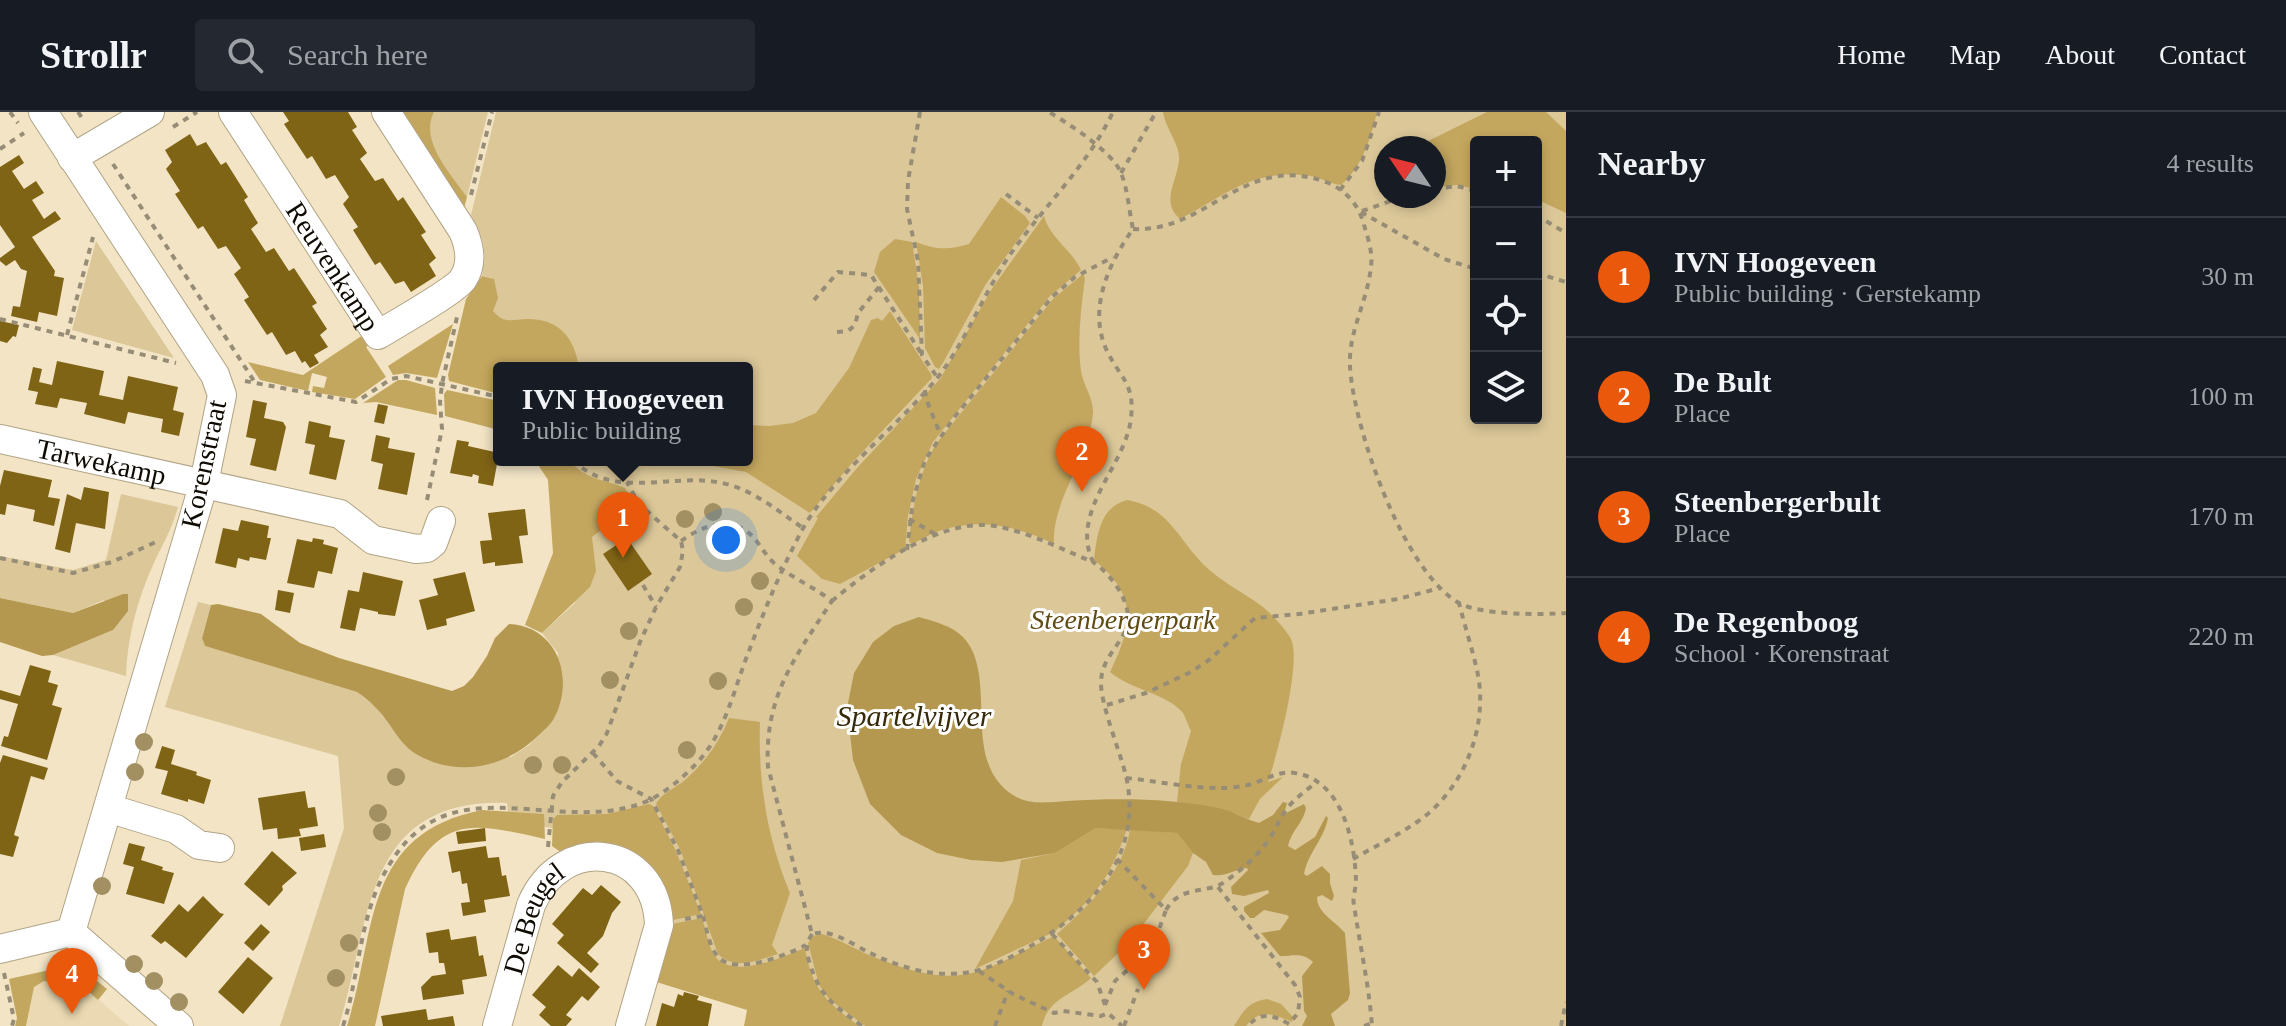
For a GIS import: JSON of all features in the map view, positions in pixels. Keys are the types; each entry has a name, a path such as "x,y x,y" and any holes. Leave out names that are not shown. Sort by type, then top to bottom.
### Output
{"street":[{"path":"72,158 150,112"},
{"name":"Reuvenkamp","path":"233,112 378,335 462,282"},
{"path":"386,112 463,231 470,249 470,259 462,282"},
{"name":"Korenstraat","path":"34,122 72,158 215,375 222,395 204,483 71,932"},
{"name":"Tarwekamp","path":"0,439 340,514 373,540 416,549 427,548 433,543 434,512"},
{"path":"108,808 176,829 199,845 220,848"},
{"name":"De Beugel","path":"497,1026 531,905 546,878 556,870 580,858 594,856 621,862 640,875 651,889 659,910 659,925"},
{"path":"630,1026 659,925"},
{"path":"1,958 71,932 179,1026"}],"path":[{"path":"78,112 256,384"},
{"path":"463,231 492,112"},
{"path":"920,112 908,181 907,209 918,261 922,355"},
{"path":"1049,112 1094,145 1121,173 1133,229 1115,256 1104,284 1100,324 1105,348 1131,390 1132,412 1124,447 1090,513 1086,542 1093,562"},
{"path":"343,1026 375,896 393,859 410,839 429,824 481,806 550,811 607,810 651,799 693,767 714,741 783,569 803,528 824,500 937,377 990,285 1094,145 1113,112"},
{"path":"1121,173 1156,112"},
{"path":"1340,190 1362,161 1379,112"},
{"path":"0,149 34,122"},
{"path":"1133,229 1168,226 1244,184 1262,178 1311,178 1340,190 1361,212 1444,259 1470,267"},
{"path":"1446,187 1470,189"},
{"path":"1006,194 1038,218"},
{"path":"67,335 102,205"},
{"path":"1361,212 1374,207"},
{"path":"1361,212 1372,264 1352,339 1350,365 1371,457 1394,517 1414,555 1440,588 1459,603 1532,616 1566,613"},
{"path":"1542,219 1566,233"},
{"path":"907,550 909,519 917,480 925,460 953,419 1052,297 1084,271 1115,256"},
{"path":"814,300 838,272 871,275 937,377"},
{"path":"1542,275 1566,282"},
{"path":"434,512 442,429 442,384 462,282"},
{"path":"837,332 848,331 855,325 858,313 879,287"},
{"path":"0,319 180,365"},
{"path":"215,375 345,402 356,402 397,377 406,376 493,396"},
{"path":"925,390 940,434"},
{"path":"753,409 757,410"},
{"path":"582,466 608,481 722,483 756,497 803,528"},
{"path":"556,870 548,847 550,811 556,789 593,753 607,733 640,642 680,567 683,551 681,541 639,504 627,482"},
{"path":"909,519 935,535"},
{"path":"593,753 617,781 651,799 678,850 716,955 727,963 756,963 806,945 812,934 768,767 767,743 771,715 791,663 832,601 907,550 935,535 975,524 1012,529 1093,562 1113,580 1126,612 1126,629 1108,655 1101,686 1129,793 1128,833 1117,859 1092,900 1052,934 978,971 953,975 926,973 872,955 838,937 812,934"},
{"path":"681,541 703,527 733,525 751,535 769,558 783,569 832,601"},
{"path":"0,558 73,573 112,562 161,540"},
{"path":"643,585 656,607"},
{"path":"1107,705 1146,693 1191,672 1209,660 1255,618 1384,601 1440,588"},
{"path":"1353,859 1433,809 1464,768 1472,750 1478,728 1478,677 1459,603"},
{"path":"1126,778 1217,788 1249,785 1290,772 1318,781 1341,807 1353,859 1356,882 1353,902 1364,956 1372,1025 1364,1026"},
{"path":"1105,1005 1115,981 1157,935 1170,903 1195,889 1218,887 1247,865 1270,838 1291,804 1318,781"},
{"path":"1117,859 1166,910"},
{"path":"1218,887 1295,985 1300,997 1298,1013 1291,1025 1267,1015 1255,1019 1248,1026"},
{"path":"659,925 703,916"},
{"path":"1052,934 1097,982 1108,1013 1123,1026 1138,989"},
{"path":"806,945 817,986 828,1000 862,1026"},
{"path":"1,958 14,1019 12,1026"},
{"path":"978,971 1054,1013 1063,1011 1101,1016 1108,1013"},
{"path":"995,1026 1008,990"},
{"path":"1561,1026 1566,1002"}],"shaded area":[{"path":"395,112 434,112 430,123 434,146 467,197 463,212"},
{"path":"1163,112 1377,112 1360,161 1341,185 1311,176 1256,179 1180,219 1170,199 1179,154"},
{"path":"1487,112 1546,112 1566,131 1566,213 1542,202 1542,136 1470,136 1470,188 1446,186 1446,136 1438,136"},
{"path":"1001,197 1030,223 986,284 939,369 925,348 923,286 916,242 942,248 969,244"},
{"path":"1044,216 1081,270 1050,296 933,442 916,479 905,549 840,584 822,579 797,556 816,517 940,379 993,287"},
{"path":"895,239 912,242 919,287 920,339 874,272 880,252"},
{"path":"1083,274 1080,359 1093,413 1085,447 1058,512 1054,544 1012,528 984,524 935,532 911,544 917,491 936,444 1053,299"},
{"path":"482,276 494,279 498,298 493,311 497,315 509,320 539,320 557,327 570,340 578,362 493,362 493,392 449,381 466,299"},
{"path":"890,311 932,378 810,513 746,472 714,466 753,466 753,425 793,423 816,413 849,368 871,320 878,318 882,321"},
{"path":"453,324 437,378 406,373 393,375 388,366"},
{"path":"366,333 373,342 366,347 386,377 355,399 312,392 313,386 324,388 327,377 312,373 308,391 260,380 248,362 303,375"},
{"path":"398,380 435,388 437,415 376,402 363,403"},
{"path":"447,390 493,400 493,428 445,416 444,394"},
{"path":"539,466 574,466 625,488 634,505 592,537 596,571 590,587 542,633 525,625 553,553 548,480"},
{"path":"1127,500 1153,509 1162,516 1203,564 1263,607 1291,639 1294,651 1291,687 1268,782 1283,777 1260,799 1249,819 1223,809 1177,802 1181,764 1191,731 1184,715 1176,706 1110,672 1123,640 1127,612 1118,586 1094,560 1105,515"},
{"path":"729,718 760,722 766,809 775,852 790,893 772,945 778,954 747,963 732,962 718,954 680,849 656,804 705,759"},
{"path":"649,804 653,806 676,851 701,914 673,920 667,917 658,884 562,853 552,846 553,819 557,815 607,814"},
{"path":"482,810 544,814 545,839 478,828 446,836 432,847 418,864 405,889 375,1026 347,1026 371,923 380,892 394,864 414,841 443,822"},
{"path":"1096,828 1127,829 1107,875 1090,899 1054,932 975,969 1013,901 1021,860 1055,853"},
{"path":"1130,829 1177,833 1193,853 1188,866 1129,943 1094,976 1057,934 1103,888 1120,860"},
{"path":"702,918 710,947 722,963 745,967 758,965 805,948 812,975 823,994 859,1026 744,1026 747,1010 653,981 672,924"},
{"path":"822,934 908,969 952,976 988,968 1054,936 1091,978 1055,1003 1042,1026 865,1026 829,999 819,985 808,943 813,936"},
{"path":"76,964 107,989 98,1000 85,988 44,981 34,987 26,1026 15,1026 17,1018 9,979"},
{"path":"44,981 85,988 129,1026 26,1026 34,986"},
{"path":"1267,999 1281,1004 1293,1017 1292,1022 1268,1014 1251,1020 1246,1026 1234,1026 1247,1008"}],"green space":[{"path":"434,112 488,112 467,197 433,146 430,123"},
{"name":"Steenbergerpark","path":"496,112 1566,112 1566,1026 751,1026 753,1011 661,978 673,909 582,833 509,821 507,803 459,807 424,822 398,845 380,875 368,910 339,1026 280,1026 344,828 338,756 165,707 198,602 211,605 202,637 205,646 357,692 376,707 399,738 511,757 529,745 552,721 558,653 542,633 575,603 555,466 753,466 753,362 493,362 493,367 473,363 491,278 482,276 483,244 471,215"},
{"path":"96,241 174,358 72,330"},
{"path":"121,494 178,507 138,606 128,648 126,676 53,655 113,630 104,600 73,613 0,598 0,556 73,570 106,560"}],"water":[{"path":"128,594 128,611 113,630 53,655 42,656 0,642 0,598 73,613"},
{"path":"211,605 261,614 300,643 339,658 452,691 464,686 473,677 495,638 509,624 526,627 540,634 558,658 563,688 560,704 553,720 513,755 482,766 449,766 432,762 410,750 374,706 357,692 205,646 202,638"},
{"name":"Spartelvijver","path":"919,617 953,630 963,637 974,654 979,673 983,740 988,761 997,780 1019,798 1039,802 1124,799 1181,802 1224,809 1259,823 1273,815 1283,802 1287,803 1284,814 1304,804 1305,813 1288,846 1295,850 1315,837 1326,816 1326,826 1304,874 1307,876 1322,866 1330,874 1332,901 1322,895 1317,897 1318,903 1345,933 1350,993 1348,1000 1331,1014 1335,1026 1302,1026 1307,1016 1302,976 1313,962 1302,956 1280,956 1261,933 1280,930 1289,917 1264,910 1250,918 1244,911 1244,907 1269,893 1268,890 1244,896 1232,894 1231,887 1247,868 1213,875 1206,862 1193,853 1177,833 1096,828 1055,853 1002,862 937,853 901,835 870,804 853,760 847,708 854,673 873,642 894,626"}],"building":[{"path":"283,112 348,112 357,127 352,130 367,153 360,159 375,181 383,178 398,201 403,197 426,232 421,235 436,258 429,264 436,276 411,292 404,281 395,284 380,262 375,265 353,230 358,227 343,204 349,197 335,175 326,179 312,156 307,159 284,124 289,121"},
{"path":"190,134 197,146 206,142 221,165 226,162 248,197 244,200 258,223 251,229 266,252 274,248 289,271 294,268 317,303 312,306 327,329 320,335 328,347 314,355 319,363 310,368 305,361 302,363 295,351 286,355 272,332 267,335 244,300 249,297 234,274 241,268 226,246 218,249 203,226 198,229 175,194 180,191 166,169 172,162 165,150"},
{"path":"19,155 24,163 12,171 24,189 36,181 44,193 32,200 44,219 55,211 61,219 32,237 55,271 54,276 64,278 57,316 39,312 37,322 11,316 13,306 20,307 27,271 21,269 15,260 6,266 0,261 15,247 0,225 0,167"},
{"path":"0,321 19,325 16,337 13,336 7,343 0,341"},
{"path":"57,361 104,371 99,395 123,400 128,376 178,387 173,410 184,413 179,436 161,432 163,419 128,412 125,424 84,414 87,403 60,398 57,408 35,404 38,392 28,390 33,367 42,369 39,382 52,385"},
{"path":"253,400 267,403 264,418 283,422 286,427 276,471 250,465 256,439 246,437"},
{"path":"378,404 388,406 384,424 374,422"},
{"path":"309,421 331,426 329,437 345,440 336,480 309,474 315,445 305,443"},
{"path":"376,435 390,438 388,448 415,453 407,495 378,489 383,464 371,461"},
{"path":"457,440 493,452 493,466 497,466 493,486 478,483 479,476 473,474 472,477 450,473"},
{"path":"4,470 52,480 48,497 60,499 54,526 33,521 35,510 7,504 5,515 0,514 0,486"},
{"path":"84,487 109,492 105,529 76,523 70,553 55,549 67,494 81,500"},
{"path":"525,509 528,535 519,536 523,563 483,564 480,541 492,540 488,513"},
{"path":"241,520 269,526 267,538 271,538 266,560 238,558 236,568 215,563 223,528 238,531"},
{"path":"313,538 338,548 332,574 318,571 314,588 287,583 297,539 312,542"},
{"path":"627,538 652,574 628,591 603,554"},
{"path":"363,572 403,581 395,616 360,608 355,631 340,628 348,590 359,592"},
{"path":"465,572 475,611 446,619 447,625 427,630 419,600 438,595 433,579"},
{"path":"278,590 294,593 290,613 275,610"},
{"path":"30,665 51,671 48,682 58,685 52,705 62,708 47,760 1,746 4,736 8,737 18,704 0,699 0,690 20,696"},
{"path":"162,746 175,750 171,764 211,780 204,804 161,794 168,771 155,768"},
{"path":"3,755 48,768 44,780 31,776 14,835 19,837 13,857 0,854 0,763"},
{"path":"305,791 308,808 315,807 318,826 299,829 301,836 278,839 277,828 263,830 258,798"},
{"path":"485,828 486,841 458,844 456,832"},
{"path":"324,834 326,847 301,851 299,838"},
{"path":"129,843 145,847 141,860 174,873 164,904 126,894 134,867 123,864"},
{"path":"486,846 488,858 499,857 510,896 484,900 486,912 463,916 461,903 470,902 467,883 462,884 460,871 452,873 448,852"},
{"path":"272,851 297,873 282,886 283,890 269,906 244,884"},
{"path":"601,885 621,902 612,913 603,936 587,953 599,964 591,973 557,943 564,935 552,924 583,888 592,895"},
{"path":"203,896 224,914 186,958 165,941 161,944 151,936 179,904 188,912"},
{"path":"261,924 270,932 253,951 244,943"},
{"path":"449,929 451,940 476,936 479,956 483,955 487,976 462,980 464,994 423,1000 421,987 432,976 446,974 444,963 439,963 438,952 429,953 426,933"},
{"path":"248,957 273,978 243,1014 218,992"},
{"path":"558,965 572,977 579,968 600,987 588,1001 582,996 566,1015 572,1019 566,1026 551,1026 539,1015 546,1007 532,995"},
{"path":"684,992 712,1004 708,1026 656,1026 662,1003 674,1007 678,994 683,996"},
{"path":"426,1009 428,1020 453,1016 455,1026 383,1026 381,1016"}],"place":[{"name":"De Bult","path":"1082,492"},
{"name":"IVN Hoogeveen","path":"623,558"},
{"name":"Steenbergerbult","path":"1144,990"},
{"name":"De Regenboog","path":"72,1014"}]}
